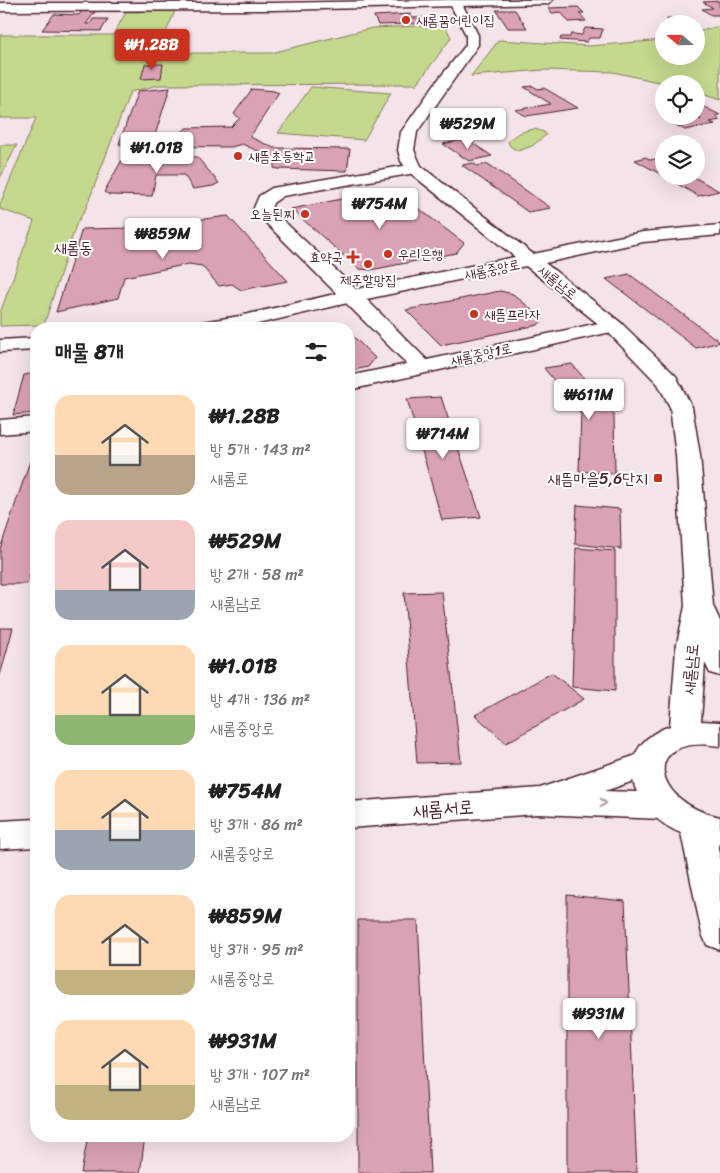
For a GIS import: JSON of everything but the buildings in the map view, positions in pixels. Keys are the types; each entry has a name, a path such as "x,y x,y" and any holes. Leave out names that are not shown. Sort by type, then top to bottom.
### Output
{"street":[{"path":"0,7 296,7 547,0"},
{"name":"새롬남로","path":"455,2 472,35 472,45 439,88 409,132 406,150 409,161 416,169 614,326 668,380 682,407 688,455 699,606 691,650 685,732"},
{"path":"416,169 278,192 265,200 262,210 422,366"},
{"name":"새롬중앙로","path":"240,322 352,296 643,237 720,230"},
{"name":"새롬중앙1로","path":"355,382 614,326"},
{"path":"0,346 30,344"},
{"path":"0,427 30,424"},
{"name":"새롬남로","path":"699,606 716,648 720,666"},
{"path":"720,734 701,731 685,732 668,738 655,749 648,763 648,777 653,792 663,806 679,818 709,829 720,934"},
{"path":"537,801 648,763"},
{"path":"537,801 663,806"},
{"name":"새롬서로","path":"355,815 537,801"},
{"path":"0,835 30,833"}],"green space":[{"path":"175,11 163,39 167,46 186,53 271,53 372,28 445,25 451,38 417,84 159,85 130,92 86,208 76,225 45,322 30,322 30,325 0,326 0,313 34,221 0,209 0,204 36,118 0,118 0,35 113,35 126,12"},
{"path":"720,26 720,100 705,95 705,75 655,75 655,81 613,72 543,70 471,76 499,40 589,46 655,41 655,65 705,65 705,30"},
{"path":"311,87 391,93 364,140 278,133"},
{"path":"534,129 544,132 546,135 532,146 518,151 510,146 508,142 514,136"},
{"path":"0,145 17,145 0,178"}],"place":[{"name":"새롬꿈어린이집","path":"406,20"},
{"name":"새뜸초등학교","path":"238,156"},
{"name":"오늘된찌","path":"305,214"},
{"name":"우리은행","path":"388,254"},
{"name":"효약국","path":"353,257"},
{"name":"제주할망집","path":"368,264"},
{"name":"새뜸프라자","path":"474,314"},
{"name":"새뜸마을5,6단지","path":"658,478"}],"district":[{"name":"새롬동","path":"73,247"}]}
